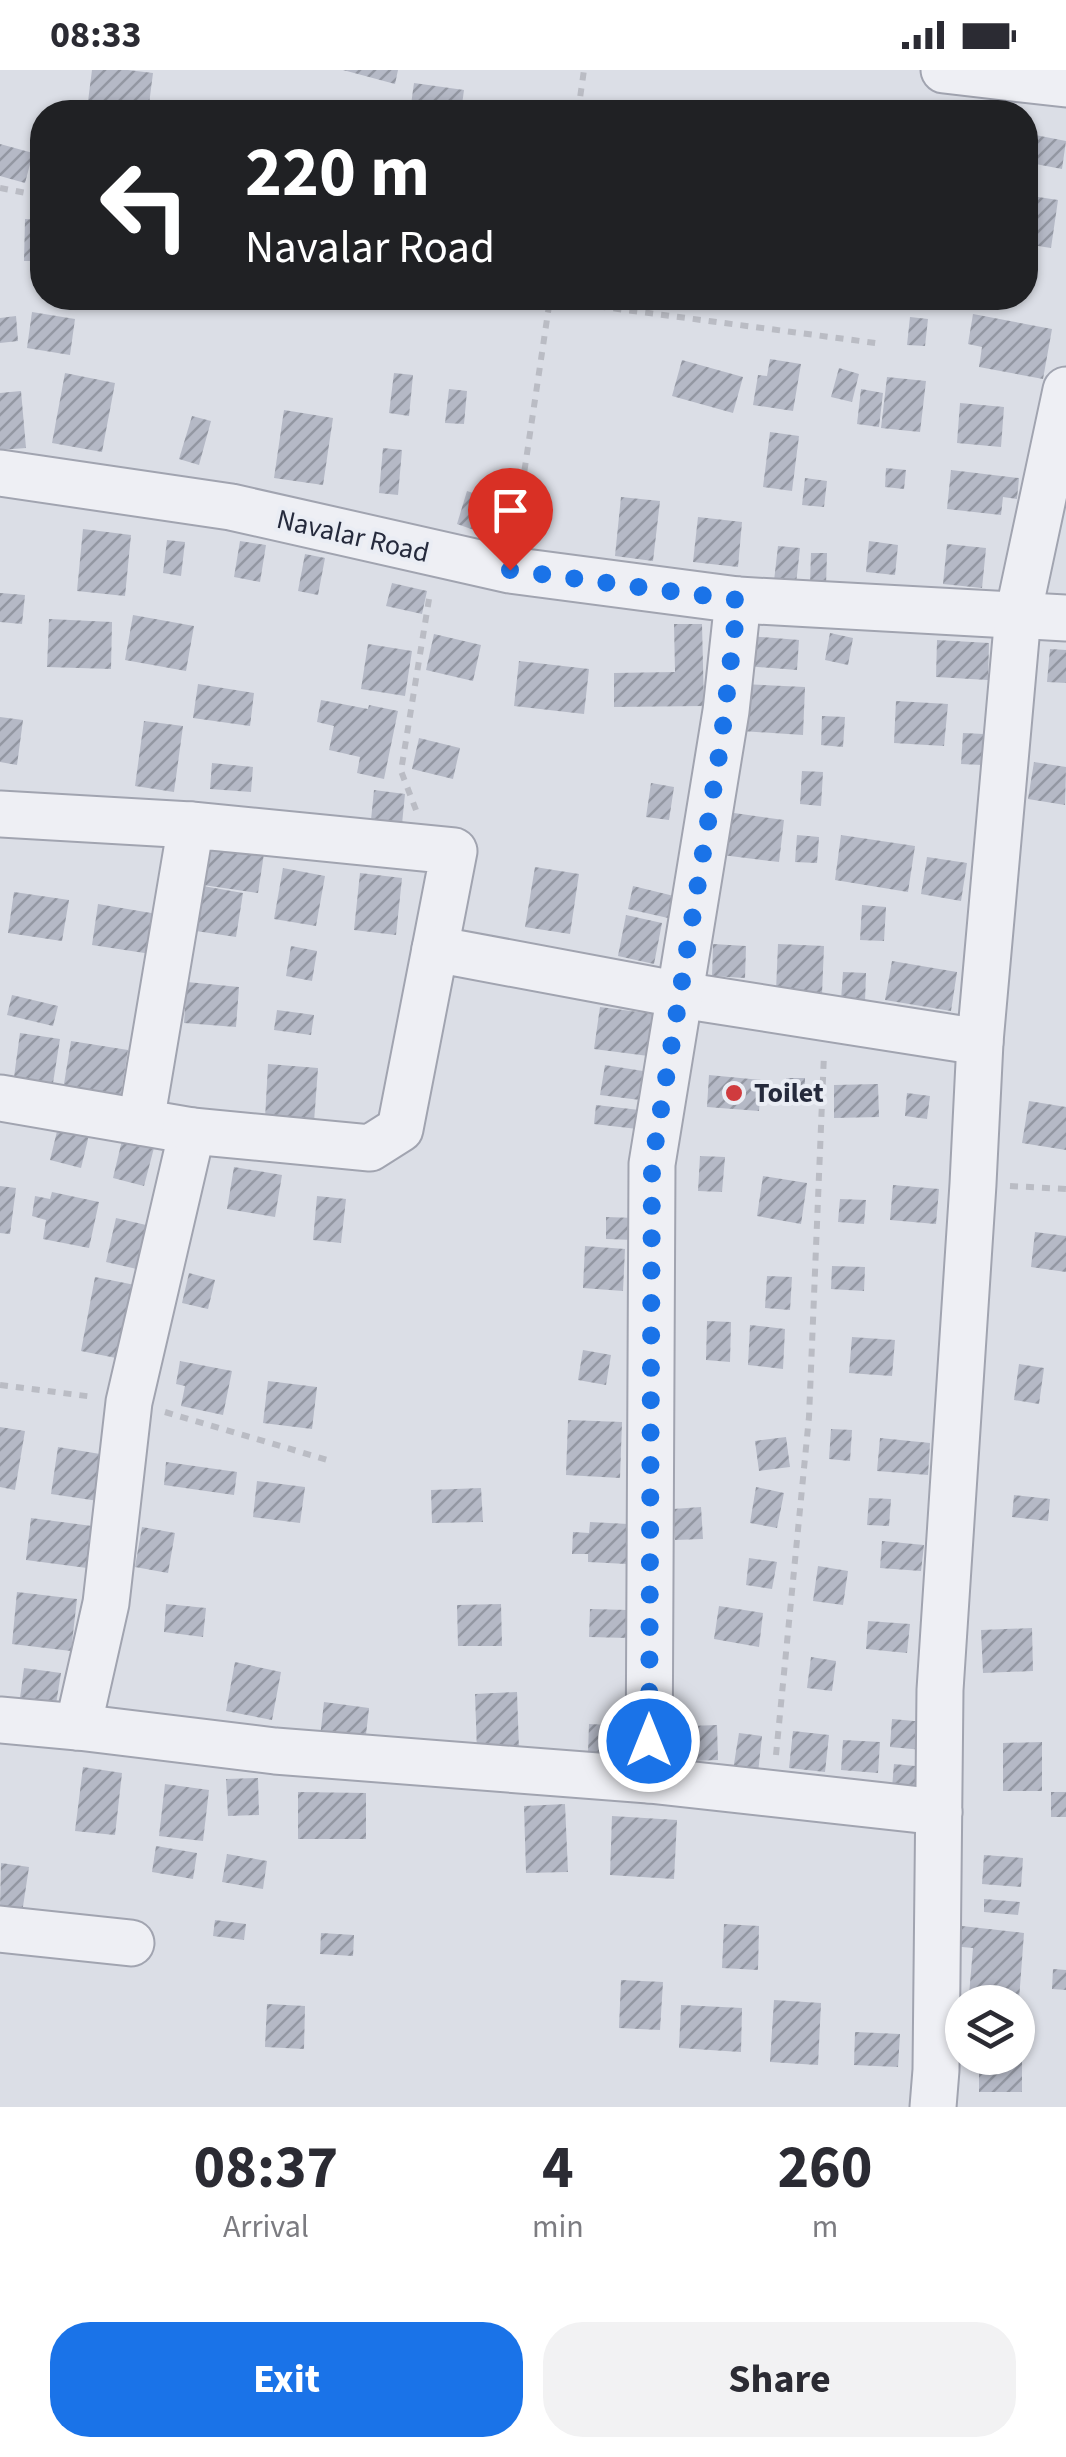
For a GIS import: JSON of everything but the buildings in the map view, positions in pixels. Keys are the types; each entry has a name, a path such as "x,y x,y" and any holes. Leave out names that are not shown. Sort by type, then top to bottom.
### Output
{"street":[{"path":"944,70 1066,84"},
{"path":"934,2107 940,1690 980,1042 1018,615 1066,390"},
{"name":"Navalar Road","path":"0,473 231,507 510,570 738,600 1066,618"},
{"path":"649,1780 652,1164 726,712 738,600"},
{"path":"0,814 191,825 454,850 400,1128 370,1148 192,1132 0,1098"},
{"path":"141,1122 191,825"},
{"path":"435,949 680,995 980,1042"},
{"path":"78,1727 106,1603 129,1402 192,1132"},
{"path":"0,1720 275,1751 649,1780 939,1812"},
{"path":"0,1929 131,1944"}],"path":[{"path":"580,100 584,70"},
{"path":"0,188 30,194"},
{"path":"510,570 548,310"},
{"path":"631,310 883,344"},
{"path":"430,848 401,771 436,556"},
{"path":"773,1794 808,1418 826,1018"},
{"path":"973,1184 1066,1189"}],"place":[{"name":"Toilet","path":"734,1093"}],"route":[{"path":"510,570 738,600 726,712 652,1164 649,1741"}]}
